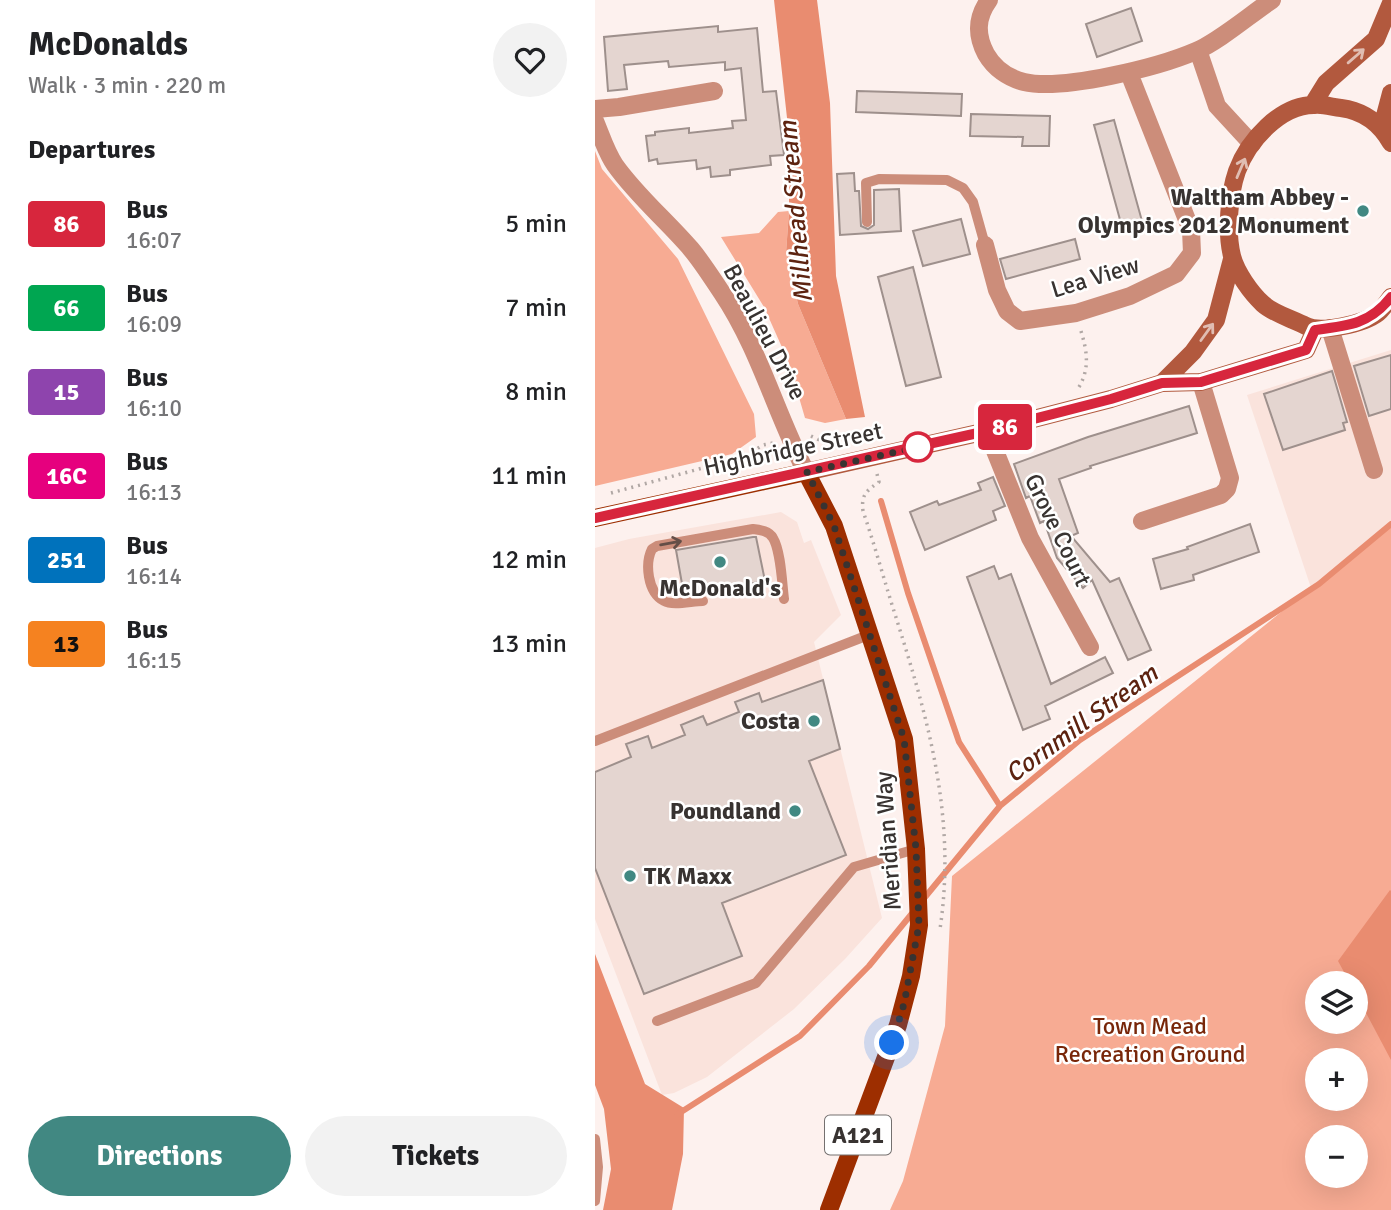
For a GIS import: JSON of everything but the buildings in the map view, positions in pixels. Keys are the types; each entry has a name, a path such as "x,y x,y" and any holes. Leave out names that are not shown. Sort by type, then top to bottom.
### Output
{"main road":[{"path":"1313,104 1326,83 1376,39 1391,3"},
{"path":"1387,135 1391,93"},
{"path":"1387,135 1374,120 1348,109 1313,104 1286,112 1271,123 1252,144 1237,171 1229,218 1229,237 1232,259 1249,288 1265,306 1322,329 1368,319 1379,313 1391,297"},
{"name":"Highbridge Street","path":"1162,383 1193,352 1216,320 1232,259"},
{"name":"Highbridge Street","path":"595,518 987,431 1162,383 1201,382 1306,350 1322,329"},
{"name":"Meridian Way","path":"807,472 834,526 904,739 912,795 919,925 904,1004 829,1210"}],"street":[{"path":"989,0 982,9 977,28 988,58 1000,72 1024,82 1058,83 1129,73 1198,50 1272,0"},
{"path":"1198,50 1217,106 1252,144"},
{"name":"Lea View","path":"985,245 997,290 1007,311 1020,321 1076,313 1130,296 1176,274 1192,253 1191,230 1129,73"},
{"path":"595,109 714,91"},
{"name":"Beaulieu Drive","path":"595,121 614,163 650,208 691,249 724,296 807,472"},
{"path":"1322,329 1374,470"},
{"path":"1142,520 1221,495 1227,489 1230,478 1201,382"},
{"name":"Grove Court","path":"987,431 1030,538 1090,648"}],"lane":[{"path":"867,222 866,183 879,179 947,180 963,188 973,202 985,245"},
{"path":"703,601 674,603 664,601 657,594 647,566 652,549 753,530 764,531 773,537 777,547 784,599"},
{"path":"595,741 871,634"},
{"path":"657,1021 756,983 854,867 916,849"},
{"path":"595,1139 598,1167 595,1201"}],"path":[{"path":"1076,313 1087,356 1087,371 1080,387"},
{"path":"810,435 828,444 839,443"},
{"path":"608,493 743,457 763,445"},
{"path":"879,482 861,498 863,511 929,728 944,824 944,901 938,941"}],"shaded area":[{"path":"1391,350 1391,520 1311,588 1247,395"},
{"path":"781,512 797,522 804,543 811,540 841,615 814,642 882,918 794,1009 707,1077 674,1093 662,1095 595,919 595,548 629,539"}],"green space":[{"path":"595,151 602,169 678,259 754,414 756,437 732,454 595,486"},
{"path":"789,211 786,253 798,304 846,419 825,423 805,418 789,363 764,307 721,237 759,233 778,212"},
{"name":"Town Mead Recreation Ground","path":"1391,524 1391,1210 890,1210 903,1181 945,1026 952,876"}],"water":[{"path":"774,0 817,0 830,103 836,276 865,417 846,419 798,304 786,253 789,136"},
{"path":"1390,890 1391,1060 1368,1017 1368,971 1343,971 1338,961"},
{"path":"595,954 645,1084 684,1108 683,1154 672,1210 603,1210 611,1169 604,1109 595,1085"}],"waterway":[{"name":"Millhead Stream","path":"881,501 908,593 959,742 1000,806"},
{"name":"Cornmill Stream","path":"921,902 1000,806 1080,740 1319,584 1391,524"},
{"name":"Cornmill Stream","path":"678,1114 800,1036 869,966 914,911"}],"bus line":[{"name":"86","path":"595,518 987,431 1162,383 1201,382 1306,350 1315,330 1368,319 1379,313 1391,297"}],"place":[{"name":"Waltham Abbey - Olympics 2012 Monument","path":"1363,211"},
{"name":"McDonald's","path":"720,562"},
{"name":"Costa","path":"814,721"},
{"name":"Poundland","path":"795,811"},
{"name":"TK Maxx","path":"630,876"}],"route":[{"path":"892,1043 911,976 919,925 912,795 904,739 834,526 807,472 918,447"}]}
